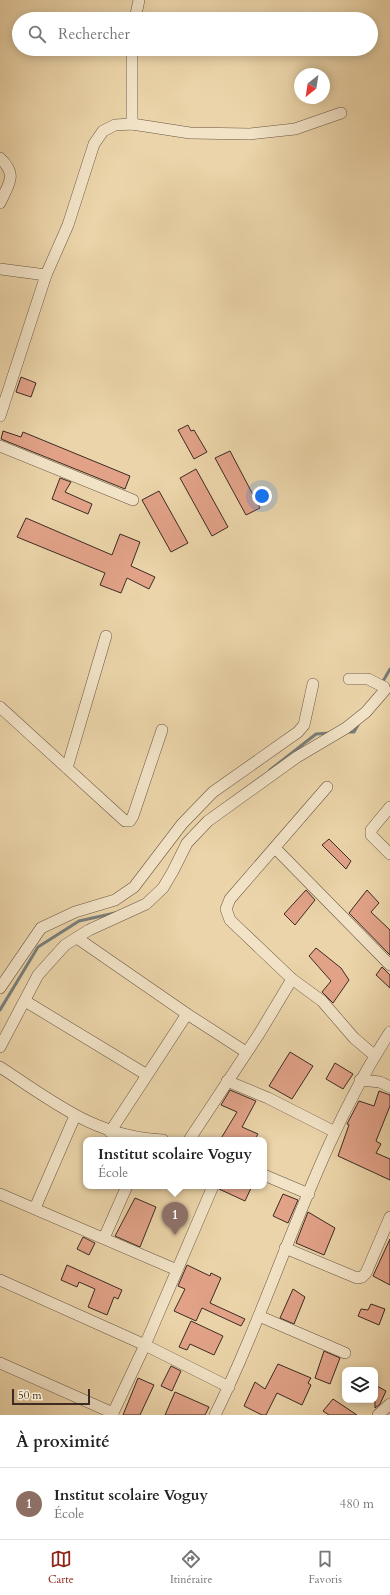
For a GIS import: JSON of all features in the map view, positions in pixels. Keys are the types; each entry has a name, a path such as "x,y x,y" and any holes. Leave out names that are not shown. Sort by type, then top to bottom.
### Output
{"street":[{"path":"136,12 139,0"},
{"path":"132,56 132,124"},
{"path":"0,416 46,275 68,225 94,144 103,131 115,125 132,124 190,133 250,134 295,129 341,112"},
{"path":"0,158 11,171 12,179 0,203"},
{"path":"0,269 46,275"},
{"path":"0,446 133,500"},
{"path":"67,768 106,636"},
{"path":"0,1047 38,974 65,945 89,930 146,904 163,888 187,843 208,821 297,757 346,728 366,712 385,690 384,687 368,679 349,679"},
{"path":"0,988 41,928 75,912 115,900 134,888 182,824 213,792 298,732 304,725 312,684"},
{"path":"0,709 125,821 130,821 133,816 162,730"},
{"path":"327,787 230,899 226,909 230,920 292,979 322,1001 354,1038 375,1056"},
{"path":"390,807 371,830 372,835 390,854"},
{"path":"275,848 390,965"},
{"path":"77,938 187,1014 246,1052"},
{"path":"191,1137 292,979"},
{"path":"25,1001 147,1075"},
{"path":"110,1132 187,1014"},
{"path":"215,1415 259,1316 285,1248 335,1132 360,1080 390,1032"},
{"path":"0,1067 75,1116 110,1132 134,1137"},
{"path":"360,1080 380,1082 390,1087"},
{"path":"227,1081 274,1101 335,1132"},
{"path":"35,1208 75,1116"},
{"path":"267,1176 309,1194"},
{"path":"104,1238 126,1189"},
{"path":"0,1363 113,1414 145,1345 212,1189"},
{"path":"0,1194 177,1270"},
{"path":"285,1248 357,1278 362,1277 366,1273 390,1217"},
{"path":"0,1280 145,1345 229,1386"},
{"path":"259,1316 346,1353"},
{"path":"378,1415 390,1404"}],"building":[{"path":"21,377 36,383 31,397 16,392"},
{"path":"188,425 191,431 194,430 207,452 194,459 178,430"},
{"path":"3,431 21,437 23,432 130,476 125,489 1,439"},
{"path":"230,451 260,508 246,515 215,458"},
{"path":"196,469 228,527 212,536 180,478"},
{"path":"60,478 71,482 65,492 92,504 88,514 52,499"},
{"path":"159,491 188,543 171,552 142,500"},
{"path":"26,518 112,555 120,534 140,542 131,566 155,577 149,589 127,578 121,593 100,585 105,573 17,537"},
{"path":"329,839 351,861 346,869 322,845"},
{"path":"306,890 315,900 295,925 284,914"},
{"path":"367,890 379,903 371,912 390,930 390,955 349,913"},
{"path":"316,948 341,968 349,980 333,1003 322,992 331,981 309,956"},
{"path":"382,967 390,975 390,988 376,975"},
{"path":"290,1052 313,1066 292,1099 269,1086"},
{"path":"335,1063 353,1074 343,1089 326,1079"},
{"path":"230,1090 256,1101 242,1127 258,1134 256,1137 222,1137 237,1112 221,1105"},
{"path":"379,1091 390,1095 390,1106 376,1141 381,1144 376,1153 390,1159 390,1180 338,1156 349,1125 347,1124 359,1101 374,1106"},
{"path":"219,1189 251,1189 245,1201"},
{"path":"283,1194 298,1200 288,1223 273,1216"},
{"path":"135,1198 156,1207 140,1247 115,1236"},
{"path":"308,1212 335,1228 324,1255 296,1243"},
{"path":"83,1237 95,1243 89,1255 77,1249"},
{"path":"390,1239 390,1285 373,1276"},
{"path":"67,1265 122,1290 118,1299 114,1297 107,1315 88,1307 95,1289 79,1282 77,1287 61,1280"},
{"path":"187,1265 210,1276 211,1273 221,1278 210,1303 245,1319 241,1326 202,1308 196,1321 174,1311 185,1289 178,1286"},
{"path":"293,1289 305,1297 294,1324 280,1318"},
{"path":"371,1304 385,1309 379,1325 358,1316 361,1309 368,1310"},
{"path":"191,1321 223,1336 214,1355 190,1344 187,1350 179,1347"},
{"path":"324,1351 340,1358 330,1384 315,1378"},
{"path":"278,1364 311,1378 308,1383 311,1385 302,1405 277,1393 266,1415 262,1415 244,1406 255,1382 265,1389"},
{"path":"171,1366 181,1371 172,1391 161,1386"},
{"path":"138,1378 154,1385 140,1415 123,1415"},
{"path":"378,1387 386,1391 380,1404 375,1408 375,1403 378,1403"},
{"path":"175,1392 209,1407 205,1415 165,1415"},
{"path":"333,1399 357,1415 329,1415 323,1411"}],"waterway":[{"path":"382,683 390,669"},
{"path":"346,732 354,732 359,723"},
{"path":"270,770 316,734 330,733"},
{"path":"0,1010 38,947 79,921 115,913"}],"place":[{"name":"Institut scolaire Voguy","path":"175,1235"}]}
